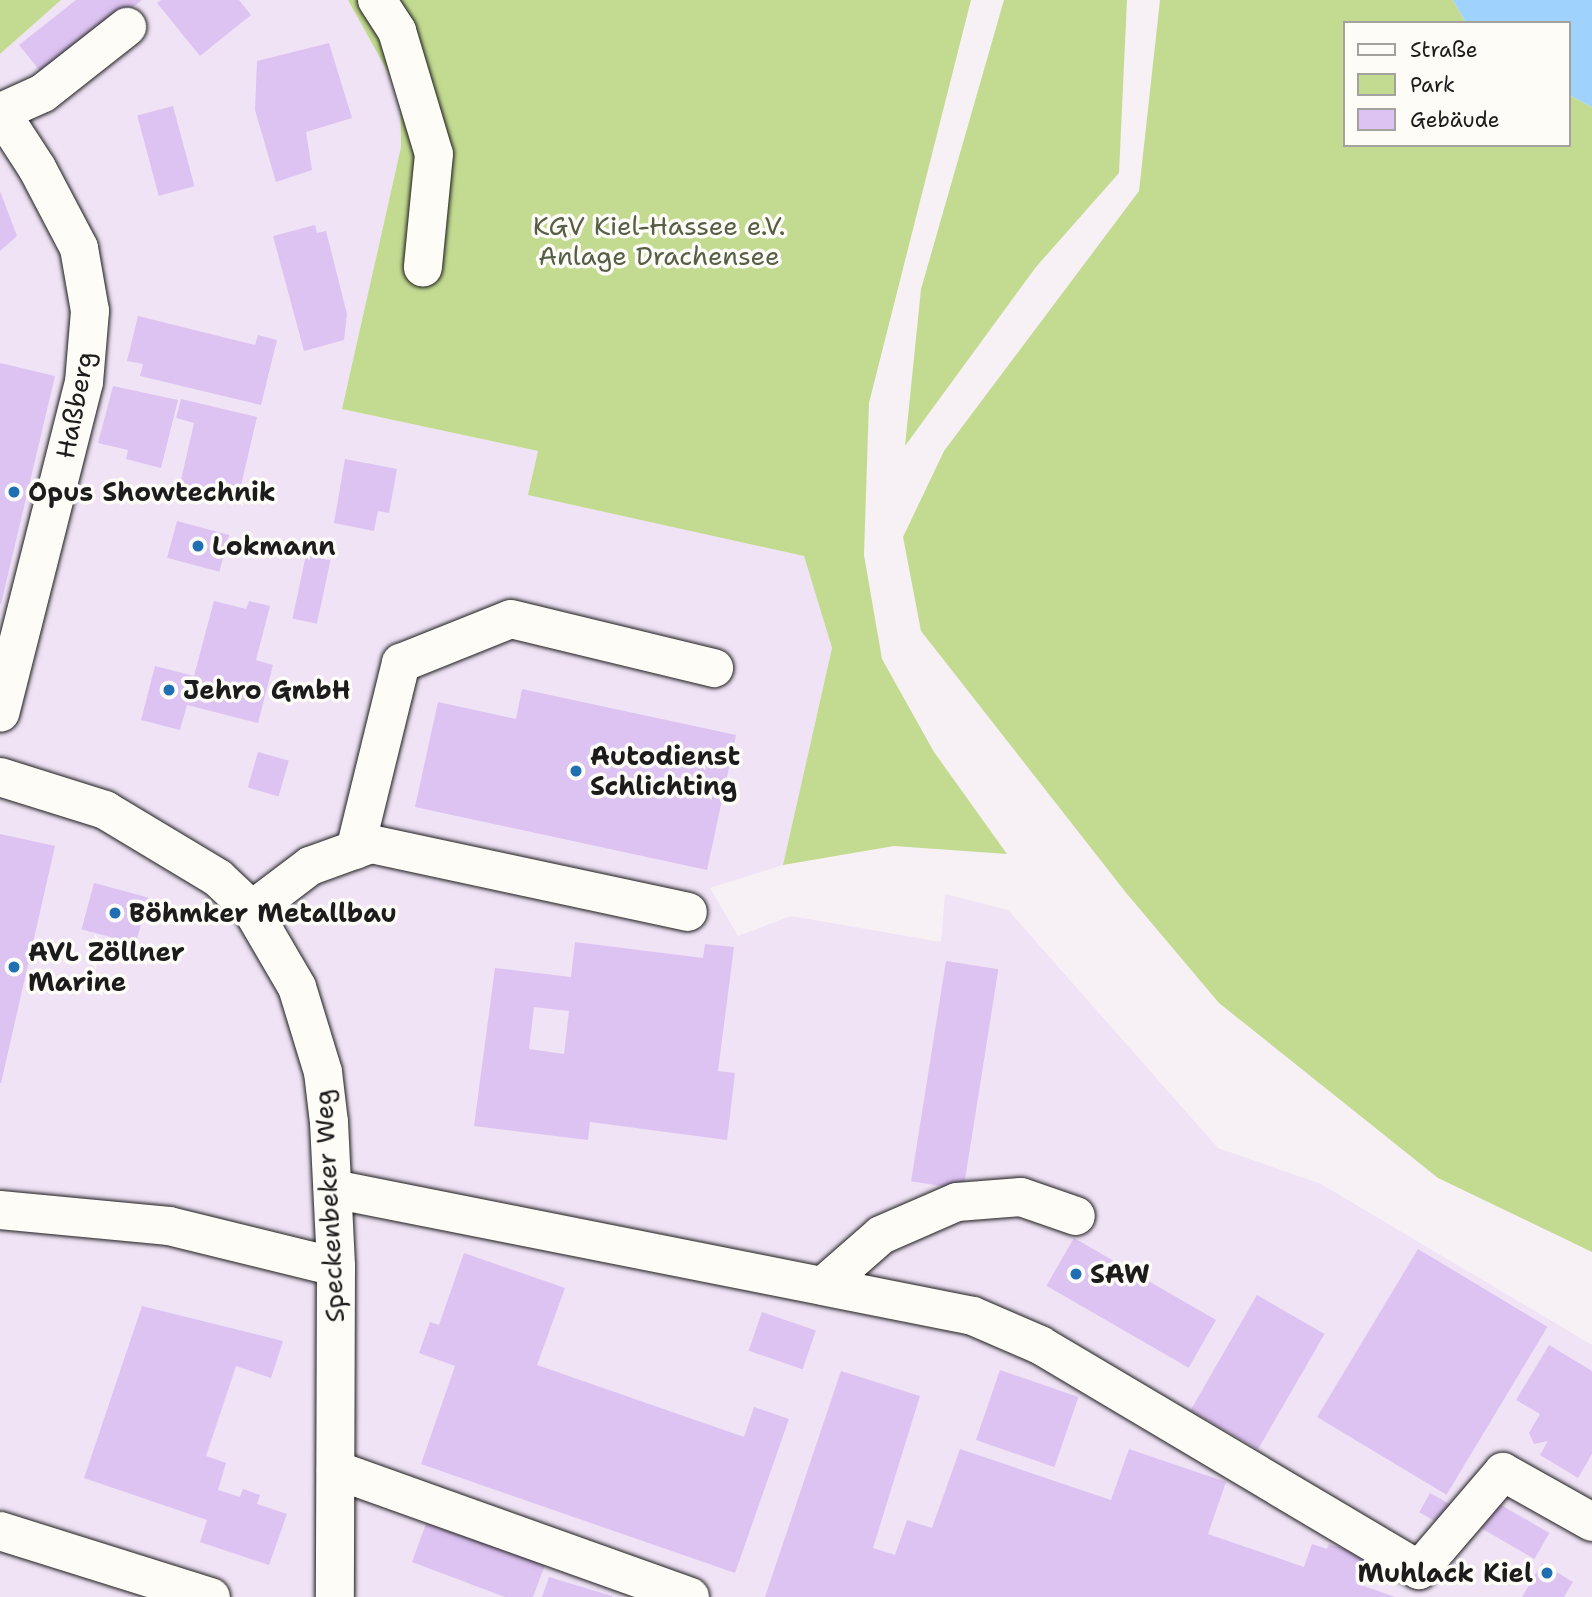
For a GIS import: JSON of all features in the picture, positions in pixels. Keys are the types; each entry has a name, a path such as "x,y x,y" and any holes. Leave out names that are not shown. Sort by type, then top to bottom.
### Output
{"street":[{"path":"377,0 397,31 434,154 423,267"},
{"path":"0,111 43,93 127,27"},
{"name":"Haßberg","path":"0,111 37,167 79,248 90,311 84,382 0,713"},
{"path":"355,850 401,663 511,619 714,668"},
{"name":"Speckenbeker Weg","path":"0,777 105,810 183,854 252,910 297,987 316,1047 329,1122 336,1267 335,1597"},
{"path":"252,910 310,866 371,844 688,912"},
{"path":"333,1189 973,1316 1040,1345 1419,1570 1503,1472 1592,1522"},
{"path":"823,1286 881,1235 957,1202 1021,1197 1076,1216"},
{"path":"0,1210 169,1226 336,1267"},
{"path":"336,1470 690,1597"},
{"path":"0,1531 211,1597"}],"shaded area":[{"path":"61,0 348,0 400,94 401,147 342,409 538,451 529,495 804,556 832,648 783,865 710,888 738,936 791,916 941,942 945,894 1008,910 1218,1148 1321,1184 1592,1345 1592,1597 0,1597 0,54"}],"green space":[{"path":"0,0 61,0 0,54"},
{"name":"KGV Kiel-Hassee e.V. Anlage Drachensee","path":"348,0 971,0 869,403 864,555 882,659 934,752 1007,854 894,846 783,865 832,648 804,556 528,495 538,451 342,409 401,147 400,94"},
{"path":"1004,0 1127,0 1119,173 1036,267 905,446 921,289"},
{"path":"1160,0 1453,0 1465,21 1344,21 1344,147 1571,147 1571,96 1592,107 1592,1252 1438,1178 1219,1003 1127,894 921,631 903,537 944,451 1139,191"}],"water":[{"path":"1453,0 1592,0 1592,107 1571,96 1571,21 1465,21"}],"building":[{"path":"76,0 142,0 45,77 19,45"},
{"path":"161,0 239,0 251,15 200,56 157,3"},
{"path":"329,43 352,118 306,132 312,170 276,182 255,110 257,61"},
{"path":"173,106 194,186 159,196 137,116"},
{"path":"0,191 17,236 0,251"},
{"path":"315,225 317,233 326,231 347,314 344,340 304,351 273,236"},
{"path":"138,316 255,345 258,335 277,340 261,405 140,376 143,364 127,361"},
{"name":"Opus Showtechnik","path":"0,363 55,376 1,604 0,604"},
{"path":"113,386 178,400 161,468 126,459 128,450 98,443"},
{"path":"181,399 257,417 238,498 180,484 194,423 176,418"},
{"path":"345,459 397,469 389,513 378,511 374,531 334,523"},
{"name":"Lokmann","path":"177,521 229,535 219,572 167,558"},
{"path":"306,555 330,560 317,624 292,619"},
{"path":"214,601 246,609 249,601 270,606 256,660 273,665 258,723 187,705 180,730 141,720 155,666 194,676"},
{"name":"Autodienst Schlichting","path":"522,689 736,735 707,870 415,807 438,702 516,719"},
{"path":"258,752 289,761 279,796 248,788"},
{"name":"AVL Zöllner Marine","path":"0,834 55,846 1,1083 0,1083"},
{"name":"Böhmker Metallbau","path":"94,883 148,897 136,944 82,929"},
{"path":"575,942 703,958 705,944 734,947 718,1071 735,1073 727,1140 590,1122 588,1140 474,1126 495,968 571,977","holes":["534,1007 569,1011 564,1054 529,1049"]},
{"path":"946,961 998,969 963,1190 911,1181"},
{"path":"1074,1238 1216,1320 1189,1368 1046,1286"},
{"path":"1418,1249 1547,1327 1446,1495 1317,1417"},
{"path":"464,1253 565,1288 537,1365 744,1437 754,1407 789,1419 735,1573 421,1464 455,1366 419,1353 430,1322 439,1325"},
{"path":"1257,1295 1325,1334 1258,1449 1190,1410"},
{"path":"142,1306 283,1341 271,1378 236,1366 206,1456 226,1463 218,1490 240,1497 243,1489 260,1495 257,1504 287,1514 269,1565 200,1542 207,1520 84,1478"},
{"path":"762,1312 816,1331 803,1369 749,1351"},
{"path":"1549,1345 1592,1371 1592,1454 1578,1478 1540,1455 1548,1441 1534,1444 1529,1433 1540,1414 1516,1400"},
{"path":"1000,1370 1078,1397 1054,1467 976,1440"},
{"path":"841,1371 920,1396 873,1548 895,1555 907,1520 932,1528 960,1449 1111,1500 1129,1449 1226,1482 1208,1534 1304,1567 1312,1544 1327,1549 1329,1544 1368,1557 1358,1584 1395,1597 765,1597"},
{"path":"1430,1493 1450,1504 1439,1523 1419,1512"},
{"path":"1494,1501 1549,1533 1534,1559 1479,1527"},
{"path":"427,1521 545,1565 533,1597 505,1597 412,1562"},
{"name":"Muhlack Kiel","path":"1542,1563 1573,1582 1564,1597 1522,1597"},
{"path":"549,1577 612,1596 612,1597 542,1597"}],"place":[{"name":"Opus Showtechnik","path":"14,492"},
{"name":"Lokmann","path":"198,546"},
{"name":"Jehro GmbH","path":"169,690"},
{"name":"Autodienst Schlichting","path":"576,771"},
{"name":"Böhmker Metallbau","path":"115,913"},
{"name":"AVL Zöllner Marine","path":"14,967"},
{"name":"SAW","path":"1076,1274"},
{"name":"Muhlack Kiel","path":"1547,1573"}]}
